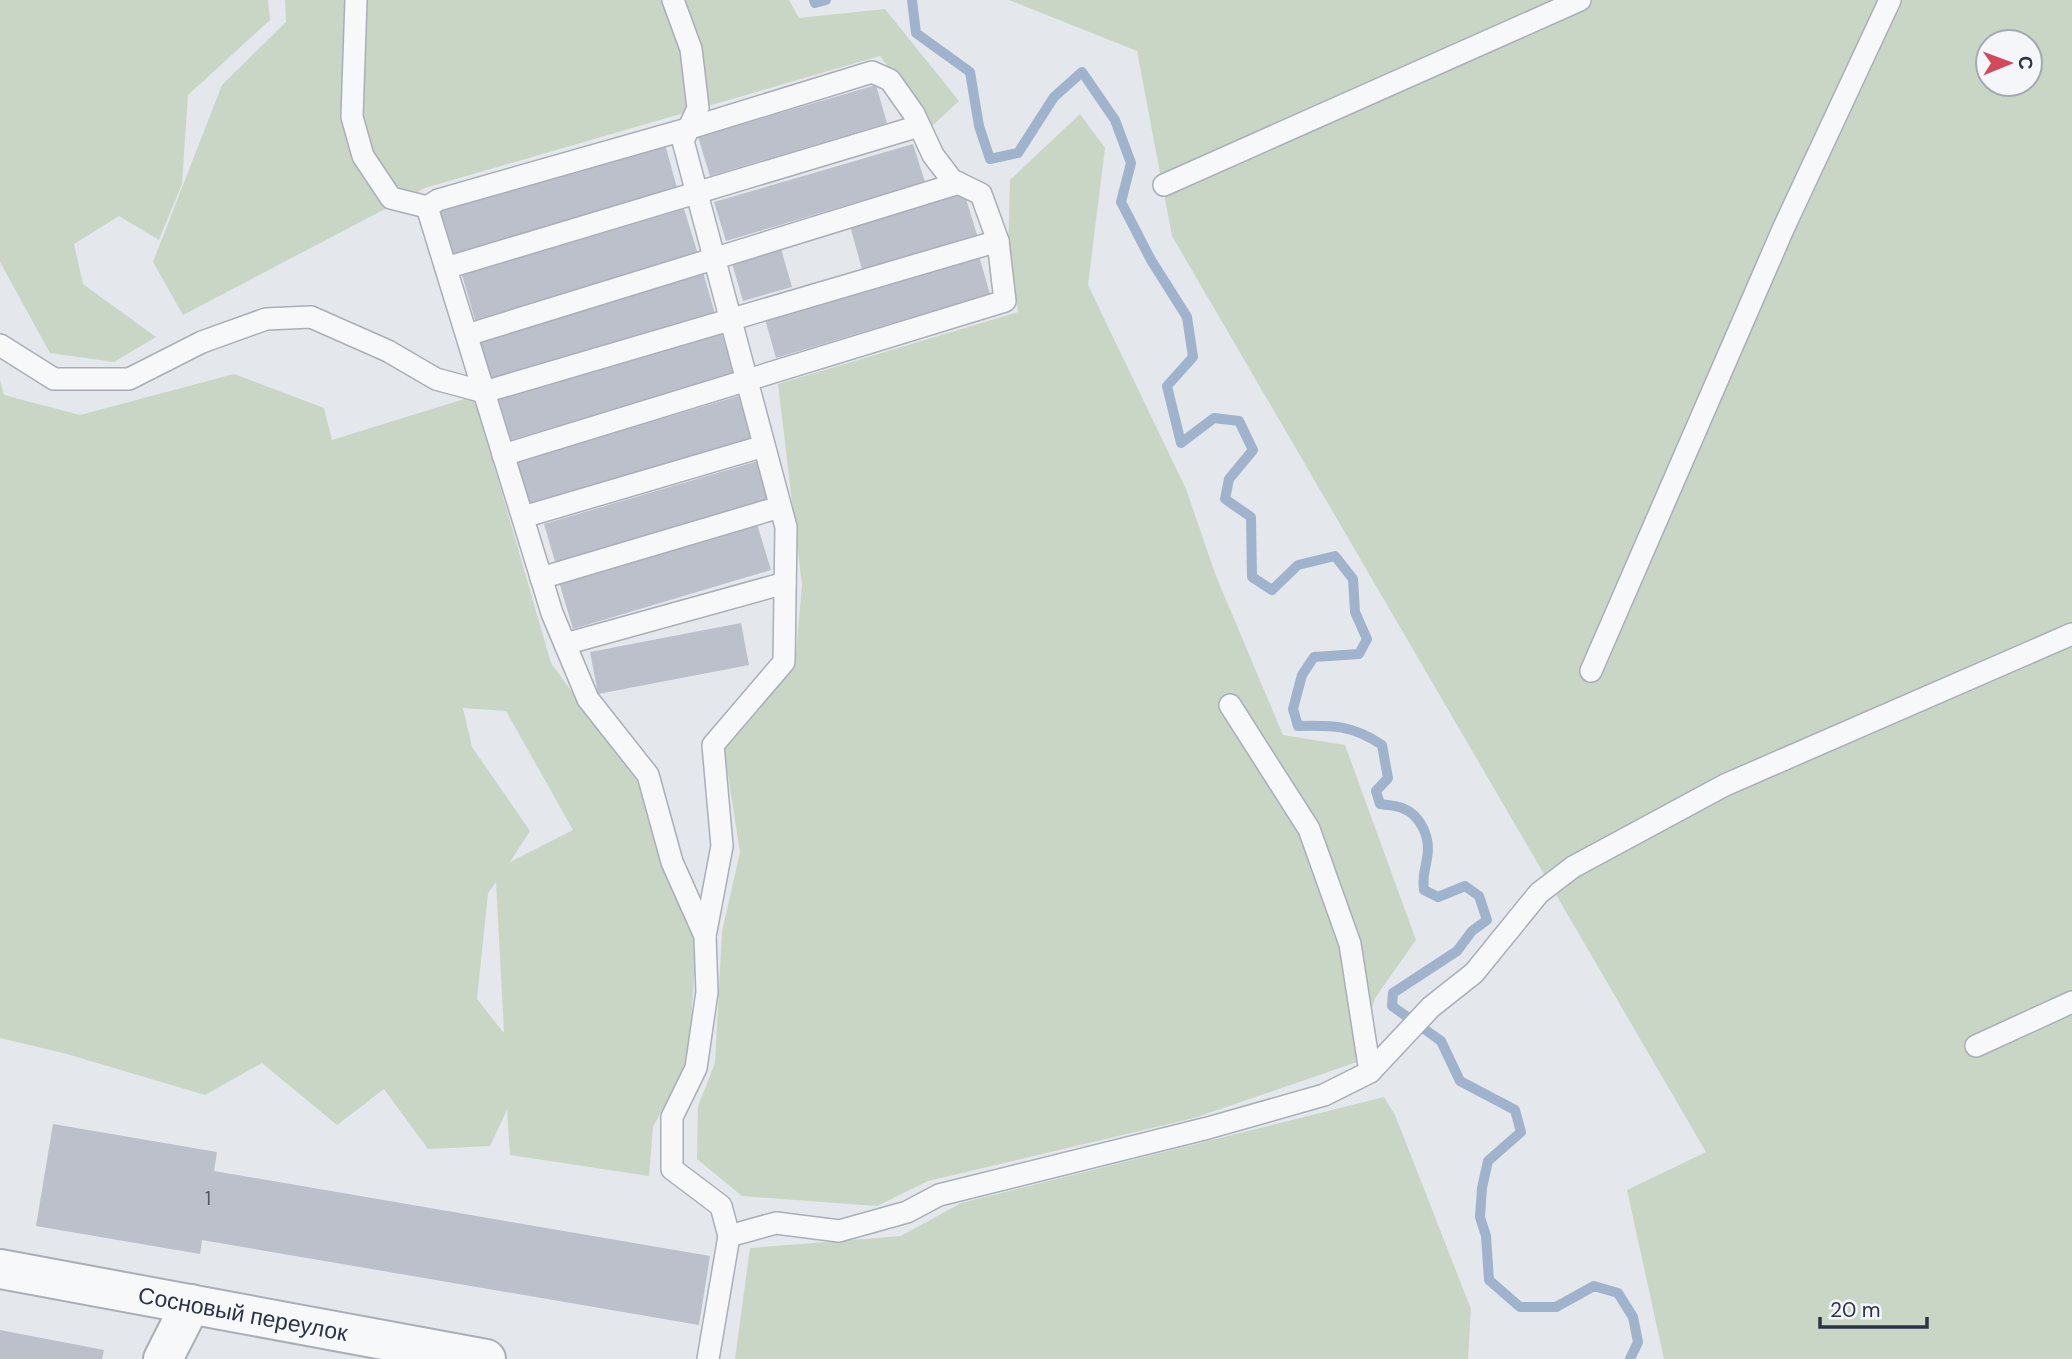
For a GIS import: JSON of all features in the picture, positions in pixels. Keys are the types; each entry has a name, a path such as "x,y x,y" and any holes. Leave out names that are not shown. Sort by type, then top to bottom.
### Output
{"street":[{"name":"Сосновый переулок","path":"0,1269 486,1359"},
{"path":"163,1359 191,1304"}],"lane":[{"path":"356,0 352,117 363,156 391,198 427,206 438,200 687,129 872,72 890,80 914,114 933,155 951,180 981,194 998,240 1005,302 503,454"},
{"path":"673,0 691,49 698,108 682,141 786,527 785,662 713,745 722,846 705,936 707,992 696,1068 672,1117 672,1169 721,1206 729,1236 708,1359"},
{"path":"1164,185 1580,0"},
{"path":"1591,671 1784,228 1890,0"},
{"path":"446,268 919,126"},
{"path":"467,335 959,183"},
{"path":"427,206 552,612 588,699 648,775 672,862 705,936"},
{"path":"0,345 54,379 129,379 202,342 266,319 311,317 388,351 436,379 484,392 998,240"},
{"path":"523,517 764,446"},
{"path":"541,578 780,507"},
{"path":"565,644 785,583"},
{"path":"729,1236 776,1223 839,1231 907,1212 939,1195 1208,1128 1324,1096 1370,1072 1431,1007 1474,972 1539,893 1573,867 1725,785 2072,634"},
{"path":"1230,705 1309,829 1350,944 1370,1072"},
{"path":"1976,1046 2072,1002"}],"green space":[{"path":"0,0 268,0 270,20 188,95 182,184 159,240 119,216 74,244 83,284 156,337 114,362 50,353 0,262"},
{"path":"285,0 789,0 799,18 885,9 959,101 932,126 880,56 425,188 183,315 153,262 222,85 286,22"},
{"path":"1009,0 2072,0 2072,1359 1664,1359 1627,1190 1706,1152 1172,236 1137,51"},
{"path":"1080,114 1105,148 1088,285 1186,489 1216,576 1283,735 1345,745 1416,940 1375,998 1357,1062 1194,1118 928,1181 877,1206 742,1196 697,1159 698,1106 715,1063 722,932 740,852 724,750 795,664 802,585 778,384 1018,312 1008,255 1010,180"},
{"path":"234,374 324,408 332,440 474,396 551,663 637,781 697,941 688,1061 653,1127 649,1176 510,1155 507,1110 490,1146 428,1149 384,1089 337,1125 262,1063 205,1095 67,1054 0,1038 0,380 4,395 80,415","holes":["463,708 506,711 573,830 510,862 530,831 472,747","496,882 504,1032 477,999 488,893"]},
{"path":"1384,1097 1395,1115 1471,1309 1468,1359 735,1359 750,1248 901,1236 961,1203"}],"building":[{"path":"876,85 887,123 710,176 698,137"},
{"path":"665,144 677,188 450,255 438,212"},
{"path":"913,144 925,182 726,241 714,202"},
{"path":"964,192 977,235 862,269 850,226"},
{"path":"684,209 698,254 475,320 462,275"},
{"path":"780,245 792,287 743,301 731,260"},
{"path":"979,256 990,294 776,358 765,319"},
{"path":"703,272 715,314 491,380 479,338"},
{"path":"721,331 734,374 511,440 498,397"},
{"path":"742,395 754,438 528,505 516,462"},
{"path":"758,461 771,502 556,565 544,524"},
{"path":"757,524 771,570 573,629 559,582"},
{"path":"741,623 749,665 598,694 590,652"},
{"path":"53,1124 217,1152 214,1171 710,1256 699,1325 202,1240 200,1254 36,1226"},
{"path":"0,1330 104,1350 102,1359 0,1359"}],"waterway":[{"path":"814,0 815,3 826,0"},
{"path":"912,0 916,33 970,72 979,126 990,159 1018,153 1054,97 1082,72 1115,120 1131,163 1121,202 1151,260 1187,317 1193,357 1167,386 1181,443 1214,418 1239,421 1253,450 1229,479 1225,499 1251,517 1252,577 1272,590 1298,565 1335,556 1353,579 1355,612 1367,639 1359,654 1314,657 1302,675 1293,709 1298,726 1352,730 1382,745 1388,778 1376,791 1380,804 1409,811 1423,828 1428,850 1424,890 1438,897 1465,886 1479,896 1487,920 1472,931 1457,951 1393,993 1392,1006 1441,1041 1460,1081 1515,1110 1521,1132 1488,1161 1482,1188 1480,1217 1486,1236 1489,1280 1520,1307 1556,1307 1594,1286 1618,1293 1633,1317 1638,1342 1630,1359"}]}
